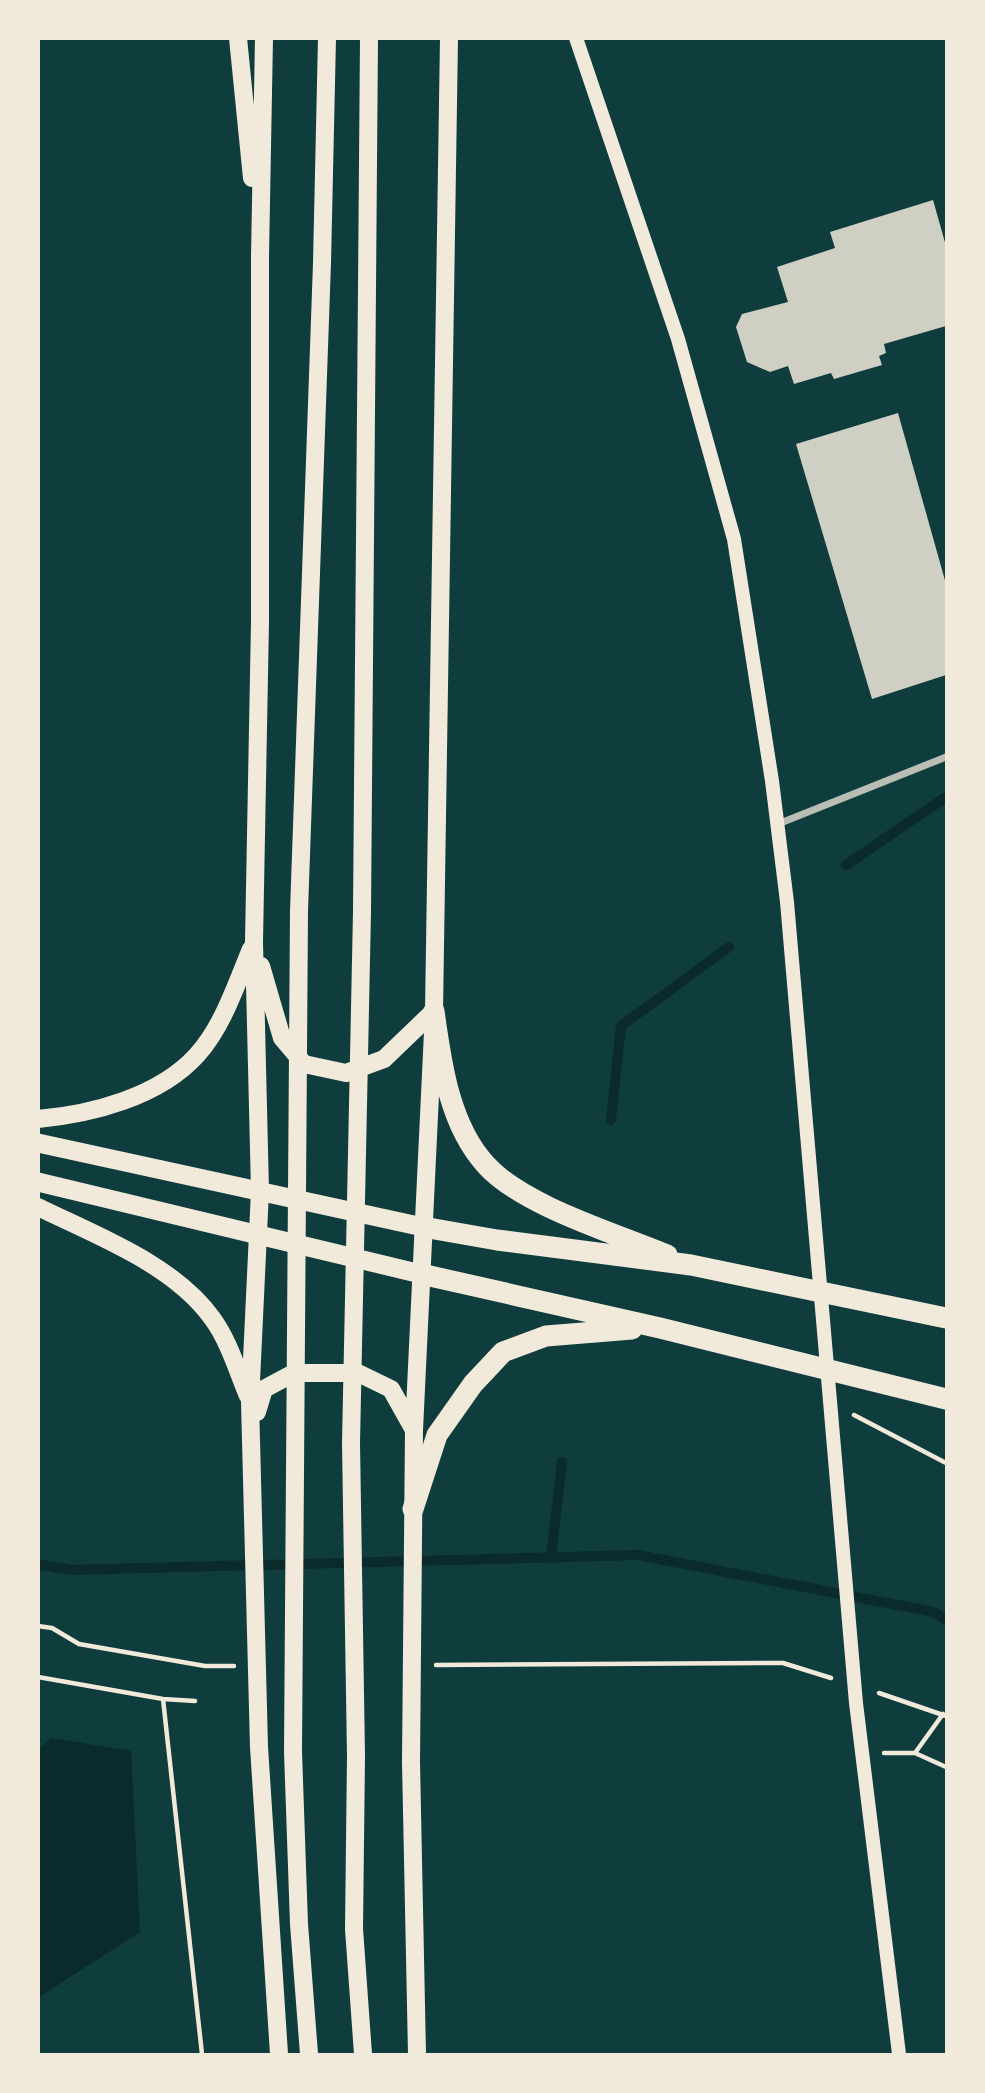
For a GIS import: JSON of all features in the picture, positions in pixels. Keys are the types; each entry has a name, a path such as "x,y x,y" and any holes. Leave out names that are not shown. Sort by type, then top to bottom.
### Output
{"highway":[{"path":"434,1011 442,1069 467,1136 485,1165 509,1185 547,1205 691,1265"},
{"path":"38,1143 423,1227 497,1240 691,1265 947,1318"},
{"path":"38,1182 660,1328 947,1399"},
{"path":"413,1509 437,1434 473,1384 503,1352 546,1336 660,1328"}],"main road":[{"path":"238,38 260,256"},
{"path":"264,38 260,256 260,621 254,943 260,1191 250,1402 258,1747 279,2054"},
{"path":"309,2054 299,1924 293,1752 299,911 322,263 327,38"},
{"path":"363,2054 354,1929 356,1756 351,1443 362,912 369,38"},
{"path":"417,2054 411,1762 414,1430 434,1011 449,38"},
{"path":"575,41 678,339 734,539 788,916 856,1703 899,2054"},
{"path":"254,943 282,1038 304,1064 346,1073 384,1059 434,1011"},
{"path":"38,1119 129,1100 197,1056 225,1013 254,943"},
{"path":"38,1207 156,1269 198,1300 226,1342 250,1402"},
{"path":"251,1432 264,1389 294,1373 358,1373 391,1389 414,1430"}],"street":[{"path":"777,825 947,757"}],"path":[{"path":"829,1402 947,1464"},
{"path":"38,1626 52,1628 79,1644 205,1666 247,1666"},
{"path":"426,1665 783,1663 837,1680"},
{"path":"38,1677 163,1699 195,1701"},
{"path":"877,1693 945,1715 915,1753"},
{"path":"163,1699 202,2054"},
{"path":"862,1753 915,1753 947,1767"}],"water":[{"path":"51,1738 131,1751 140,1932 39,1997 38,1750"}],"building":[{"path":"933,200 946,246 946,326 884,344 886,353 879,356 882,365 834,379 831,373 794,384 788,366 770,372 747,362 736,327 742,314 788,302 777,267 835,248 830,232"},
{"path":"898,413 946,584 946,675 872,699 796,444"}],"waterway":[{"path":"846,865 946,797"},
{"path":"611,1120 621,1026 729,947"},
{"path":"551,1558 562,1462"},
{"path":"38,1564 71,1570 638,1555 934,1612 946,1620"}]}
